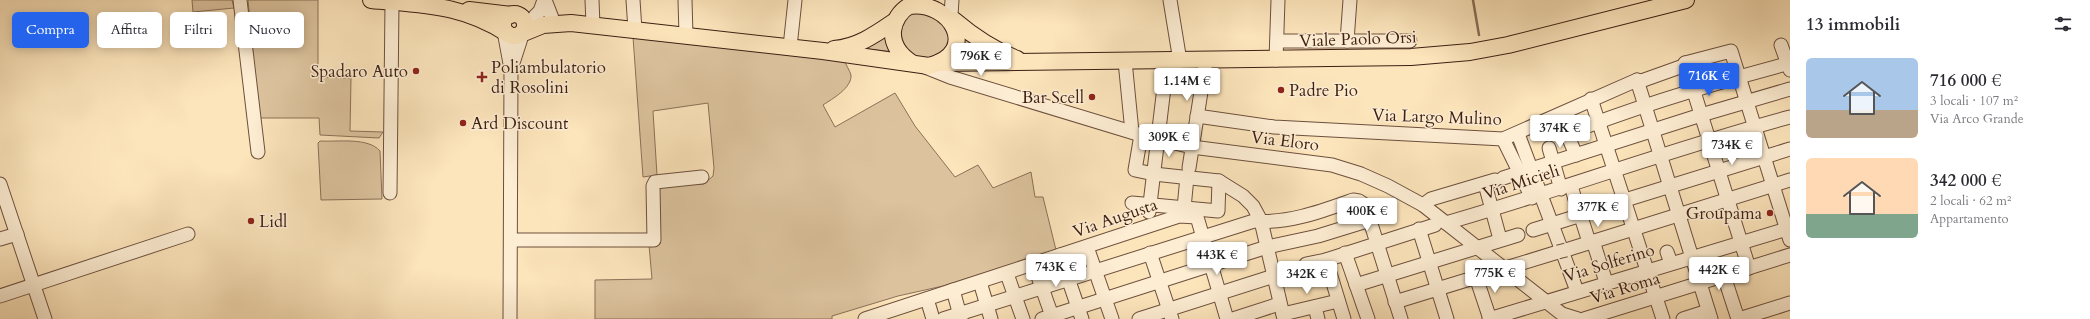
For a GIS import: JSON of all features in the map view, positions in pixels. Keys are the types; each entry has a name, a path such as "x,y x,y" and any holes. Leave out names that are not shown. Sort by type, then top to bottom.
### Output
{"main road":[{"path":"370,0 488,11 510,28"},
{"name":"Viale Paolo Orsi","path":"946,65 1024,62 1125,61 1173,66 1206,60 1411,57 1470,52 1537,38 1686,0"},
{"path":"823,51 852,46 870,38 895,21 906,8 924,1 939,5 952,12 974,36 1000,53 1024,62"},
{"path":"454,9 510,28 571,23 790,47 916,64 946,65 957,39 952,12"},
{"path":"510,28 535,16 552,18 571,23"},
{"path":"895,21 893,31 894,41 904,58 916,64"}],"street":[{"path":"240,0 258,152"},
{"path":"535,16 540,11 544,0"},
{"path":"544,0 552,18"},
{"path":"592,0 593,25"},
{"path":"633,0 635,30"},
{"path":"685,0 686,35"},
{"path":"790,47 795,0"},
{"path":"1149,208 1159,139 1173,66 1170,0"},
{"path":"1276,60 1278,0"},
{"path":"1347,41 1350,0"},
{"path":"390,192 392,2"},
{"path":"510,28 511,69"},
{"path":"510,28 510,319"},
{"path":"1276,41 1410,41"},
{"path":"1576,155 1567,134 1598,121 1694,90 1737,77 1789,65 1782,45"},
{"name":"Via Largo Mulino","path":"1197,116 1274,127 1503,139 1518,134 1591,99 1637,80 1641,81 1683,66 1685,63 1731,51 1737,77"},
{"path":"1184,208 1206,60"},
{"path":"1125,61 1136,133 1135,170 1154,174 1188,173 1219,181 1243,196 1253,206 1262,221 1266,247 1282,312"},
{"path":"1685,63 1710,139 1749,268"},
{"name":"Via Eloro","path":"946,65 1136,133 1192,147 1332,165 1388,186 1423,205 1440,224 1476,247 1547,301 1563,316 1578,319"},
{"path":"1737,77 1788,231"},
{"path":"1637,80 1709,315 1683,319"},
{"path":"1423,205 1431,200 1701,115 1790,89"},
{"path":"1591,99 1663,319"},
{"name":"Via Micieli","path":"1306,264 1326,260 1376,242 1419,229 1566,189 1614,170 1660,155 1710,139 1790,117"},
{"path":"1518,134 1526,171 1536,197 1552,224 1577,291"},
{"path":"1503,139 1526,171"},
{"path":"1549,148 1553,162 1591,242 1606,282"},
{"path":"1534,230 1790,149"},
{"path":"511,240 654,240 653,186 655,182 702,177"},
{"path":"1395,302 1591,242 1614,241 1633,229 1790,180"},
{"path":"1132,202 1149,208 1184,208 1218,211 1219,181"},
{"path":"1495,181 1492,210 1500,240"},
{"path":"0,184 45,319"},
{"path":"943,319 961,316 987,305 1042,287 1254,221 1280,220 1312,214 1353,200 1359,201 1365,205 1400,319"},
{"name":"Via Augusta","path":"869,318 901,313 927,299 1034,265 1132,230 1179,216 1197,217 1204,237"},
{"path":"1034,265 1042,287 1049,318 1081,313 1105,300 1266,247 1318,236 1370,220"},
{"path":"1419,229 1447,319"},
{"name":"Via Solferino","path":"1490,319 1647,270 1669,257 1692,256 1788,231"},
{"path":"0,239 17,234"},
{"path":"0,296 34,283 188,234"},
{"path":"1356,285 1518,235"},
{"path":"1204,237 1227,319"},
{"path":"1087,247 1112,319"},
{"path":"1150,253 1170,314"},
{"path":"1345,253 1368,319"},
{"path":"1060,256 1081,313"},
{"path":"1789,256 1727,275 1738,319 1790,303"},
{"path":"1326,260 1344,319"},
{"path":"1007,274 1023,319"},
{"name":"Via Roma","path":"1584,319 1727,275"},
{"path":"1139,319 1170,314 1220,293 1274,276"},
{"path":"1476,277 1490,319"},
{"path":"980,282 991,319"},
{"path":"953,290 961,316"},
{"path":"927,299 933,319"},
{"path":"1233,319 1282,312 1298,315 1316,313 1338,301"}],"shaded area":[{"path":"192,0 232,0 234,8 193,12"},
{"path":"248,0 318,0 318,77 351,78 350,131 383,132 379,138 320,135 319,118 259,118 252,48 304,48 304,12 249,12"},
{"path":"921,8 951,30 947,47 932,58 921,58 915,56 907,50 901,40 901,28 906,17"},
{"path":"886,34 895,52 858,48"},
{"path":"961,34 993,55 958,56"},
{"path":"633,37 844,60 851,75 850,80 841,93 823,105 835,127 895,93 915,126 955,177 978,165 993,188 1031,172 1035,197 1043,197 1056,250 943,286 898,296 832,316 832,319 595,319 595,280 652,279 649,245 660,244 658,186 704,184 713,176 714,168 708,103 653,111 657,175 643,177"},
{"path":"320,141 360,142 375,147 380,151 382,199 321,200 318,143"}],"waterway":[{"path":"1473,0 1479,35"}],"place":[{"name":"Spadaro Auto","path":"416,71"},
{"name":"Poliambulatorio di Rosolini","path":"482,77"},
{"name":"Padre Pio","path":"1281,90"},
{"name":"Bar Scell","path":"1092,97"},
{"name":"Ard Discount","path":"463,123"},
{"name":"Groupama","path":"1770,213"},
{"name":"Lidl","path":"251,221"}]}
